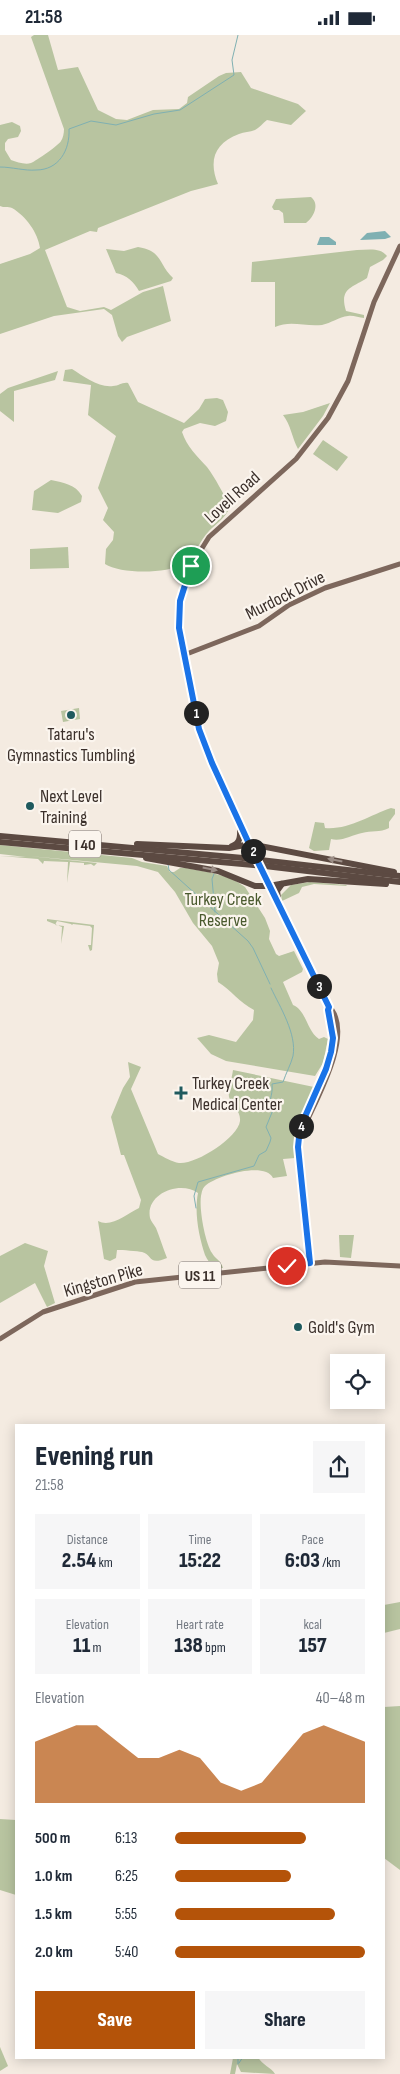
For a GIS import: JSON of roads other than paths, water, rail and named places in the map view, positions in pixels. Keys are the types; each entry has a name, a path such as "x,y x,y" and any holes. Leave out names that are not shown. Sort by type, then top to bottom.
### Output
{"highway":[{"path":"229,848 239,842 240,824"},
{"name":"I 40","path":"0,836 88,844 400,883"},
{"name":"I 40","path":"0,842 110,852 170,854 400,874"},
{"path":"88,844 108,843 229,848 250,846 400,874"},
{"path":"110,852 218,871 255,886 269,886 317,879 400,883"},
{"path":"279,905 278,889 284,883"}],"main road":[{"name":"Lovell Road","path":"310,1263 298,1158 300,1132 303,1130 333,1064 335,1034 333,1012 264,876 199,729 179,628 180,601 185,581 195,558 213,532 296,459 325,422 348,381 374,302 400,246"},
{"name":"Murdock Drive","path":"184,655 259,626 289,605 325,588 400,564"},
{"name":"Kingston Pike","path":"0,1339 43,1312 127,1283 310,1263 339,1262 400,1266"}],"water":[{"path":"385,231 391,237 360,240 367,233"},
{"path":"320,237 329,237 336,242 336,245 317,245"}],"waterway":[{"path":"0,167 32,170 51,167 57,163 65,151 68,144 69,129 91,121 116,125 154,114 180,110 234,75 232,60 238,35"},
{"path":"168,864 169,870 248,941 270,984"},
{"path":"214,874 212,879 215,912"},
{"path":"196,1208 194,1196 198,1182 254,1166 259,1155 266,1151 270,1142 271,1138 266,1127 273,1110 269,1107 272,1084 283,1082 293,1056 294,1048 287,1021 271,988"},
{"path":"238,2059 238,2064"},
{"path":"239,2063 242,2059"}],"place":[{"name":"Tataru's Gymnastics Tumbling","path":"71,715"},
{"name":"Next Level Training","path":"30,806"},
{"name":"Turkey Creek Medical Center","path":"181,1093"},
{"name":"Gold's Gym","path":"298,1327"}],"park label":[{"name":"Turkey Creek Reserve","path":"223,910"}]}
